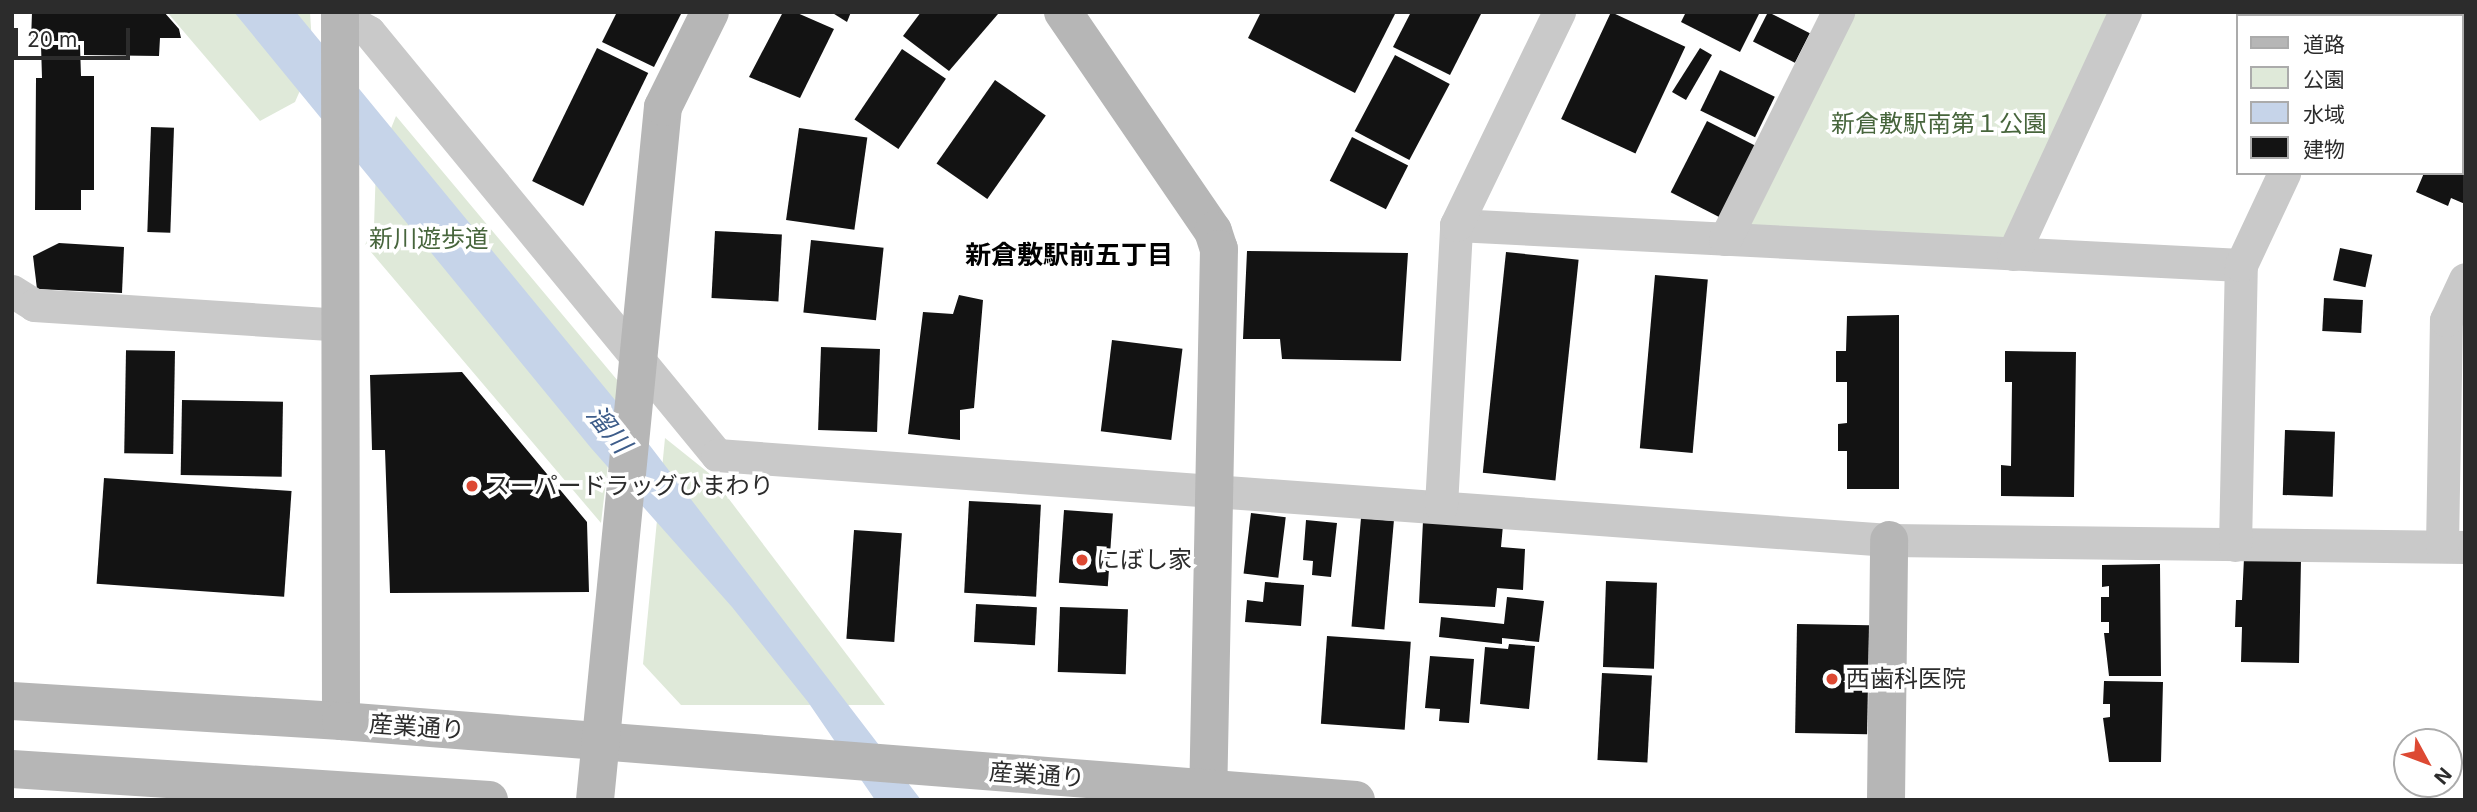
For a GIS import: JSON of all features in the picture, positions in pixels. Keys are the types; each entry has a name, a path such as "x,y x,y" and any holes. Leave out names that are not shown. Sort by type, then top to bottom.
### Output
{"street":[{"path":"595,800 636,407 663,107 710,12"},
{"path":"1063,12 1213,231 1219,249 1208,794"},
{"path":"1725,239 1838,12"},
{"path":"2013,254 2125,12"},
{"path":"340,14 369,32 717,455 1889,540 2453,546 2446,320 2465,279"},
{"path":"340,14 341,721"},
{"path":"1441,506 1456,225 1552,15"},
{"path":"2235,545 2241,265 2283,175"},
{"path":"1456,225 2241,265"},
{"path":"12,291 34,305 341,325"},
{"path":"1886,800 1889,540"},
{"name":"産業通り","path":"12,701 341,721 602,741 926,767 1208,794 1356,800"},
{"path":"12,769 489,800"}],"green space":[{"path":"167,12 310,12 313,61 295,102 260,121"},
{"name":"新倉敷駅南第１公園","path":"1850,12 2114,12 2008,238 1743,225"},
{"name":"新川遊歩道","path":"396,116 618,381 601,523 365,245 374,226 376,166"},
{"path":"665,438 710,474 885,705 681,705 643,664"}],"water":[{"name":"溜川","path":"234,12 296,12 615,400 921,800 875,800 808,702 732,607 591,448"}],"building":[{"path":"32,12 164,12 179,29 181,38 160,38 159,56 84,55 84,41 31,41"},
{"path":"617,12 682,12 654,67 602,42"},
{"path":"783,12 795,12 834,29 800,98 749,77"},
{"path":"831,12 851,12 847,22"},
{"path":"921,12 998,14 949,71 903,36"},
{"path":"1261,12 1396,12 1355,93 1248,38"},
{"path":"1411,12 1482,12 1450,75 1393,47"},
{"path":"1611,12 1685,47 1635,154 1561,119"},
{"path":"1686,12 1760,12 1740,52 1681,22"},
{"path":"1768,12 1810,33 1795,63 1753,41"},
{"path":"41,45 80,45 81,76 94,76 94,190 81,190 81,210 35,210 36,78 42,78"},
{"path":"597,48 648,73 583,206 532,181"},
{"path":"1700,48 1712,55 1686,100 1672,92"},
{"path":"902,49 946,79 898,149 854,119"},
{"path":"1395,55 1450,84 1409,160 1355,131"},
{"path":"1720,70 1775,97 1755,137 1700,110"},
{"path":"995,80 1046,116 987,199 936,164"},
{"path":"1707,121 1757,146 1721,218 1671,192"},
{"path":"151,127 174,128 170,233 147,232"},
{"path":"799,128 867,138 854,230 786,220"},
{"path":"1352,137 1408,166 1386,209 1330,181"},
{"path":"2463,164 2465,204 2451,198 2448,206 2416,192 2423,175 2463,175"},
{"path":"715,231 782,235 778,301 711,298"},
{"path":"811,240 884,248 876,320 803,313"},
{"path":"59,243 124,247 122,293 37,289 33,256"},
{"path":"2340,248 2372,255 2365,287 2333,280"},
{"path":"1247,251 1408,253 1401,361 1282,359 1280,339 1243,339"},
{"path":"1506,252 1579,260 1555,480 1483,473"},
{"path":"1655,275 1708,280 1693,453 1640,448"},
{"path":"959,295 983,300 974,408 960,410 960,440 908,434 923,312 953,314"},
{"path":"2324,298 2363,300 2361,333 2322,331"},
{"path":"1899,315 1899,489 1847,489 1847,451 1838,451 1838,424 1847,423 1847,382 1836,382 1836,351 1846,351 1847,316"},
{"path":"1112,340 1182,349 1171,440 1101,431"},
{"path":"821,347 880,349 877,432 818,430"},
{"path":"126,350 175,351 173,454 124,453"},
{"path":"2005,351 2076,352 2074,497 2001,496 2001,465 2011,466 2012,382 2005,382"},
{"name":"スーパードラッグひまわり","path":"462,372 587,522 589,592 390,593 385,450 372,450 370,375"},
{"path":"182,400 283,402 282,477 181,475"},
{"path":"2285,430 2335,432 2333,497 2283,495"},
{"path":"104,478 292,491 284,597 97,584"},
{"path":"969,501 1041,505 1036,597 964,593"},
{"path":"1064,510 1113,513 1108,586 1059,583"},
{"path":"1251,513 1286,517 1278,578 1244,574"},
{"path":"1361,518 1394,521 1384,629 1352,627"},
{"path":"1306,520 1337,523 1331,577 1312,575 1313,561 1303,560"},
{"path":"1423,521 1503,525 1501,547 1525,549 1523,590 1497,588 1495,607 1419,603"},
{"path":"854,530 902,533 894,642 846,639"},
{"path":"2244,558 2301,560 2299,663 2241,662 2242,627 2235,627 2236,600 2242,600"},
{"path":"2160,564 2161,676 2109,676 2104,633 2109,633 2109,622 2101,622 2101,597 2109,597 2109,586 2102,587 2102,565"},
{"path":"1606,581 1657,583 1654,669 1603,667"},
{"path":"1265,582 1304,585 1301,626 1245,622 1247,600 1263,602"},
{"path":"1507,597 1544,601 1539,642 1502,638 1502,644 1439,637 1441,617 1504,624"},
{"path":"976,604 1037,607 1035,645 974,642"},
{"path":"1060,607 1128,609 1126,674 1058,672"},
{"name":"西歯科医院","path":"1797,624 1869,625 1867,734 1795,733"},
{"path":"1327,636 1411,642 1405,730 1321,724"},
{"path":"1509,644 1535,646 1529,709 1480,704 1485,647 1508,649"},
{"path":"1430,656 1474,659 1469,723 1439,721 1440,709 1425,708"},
{"path":"1602,673 1652,676 1647,762 1597,760"},
{"path":"2104,681 2163,682 2161,762 2109,762 2103,718 2110,717 2110,704 2103,704"}],"place":[{"name":"スーパードラッグひまわり","path":"472,486"},
{"name":"にぼし家","path":"1082,560"},
{"name":"西歯科医院","path":"1832,679"}],"district":[{"name":"新倉敷駅前五丁目","path":"1069,255"}]}
